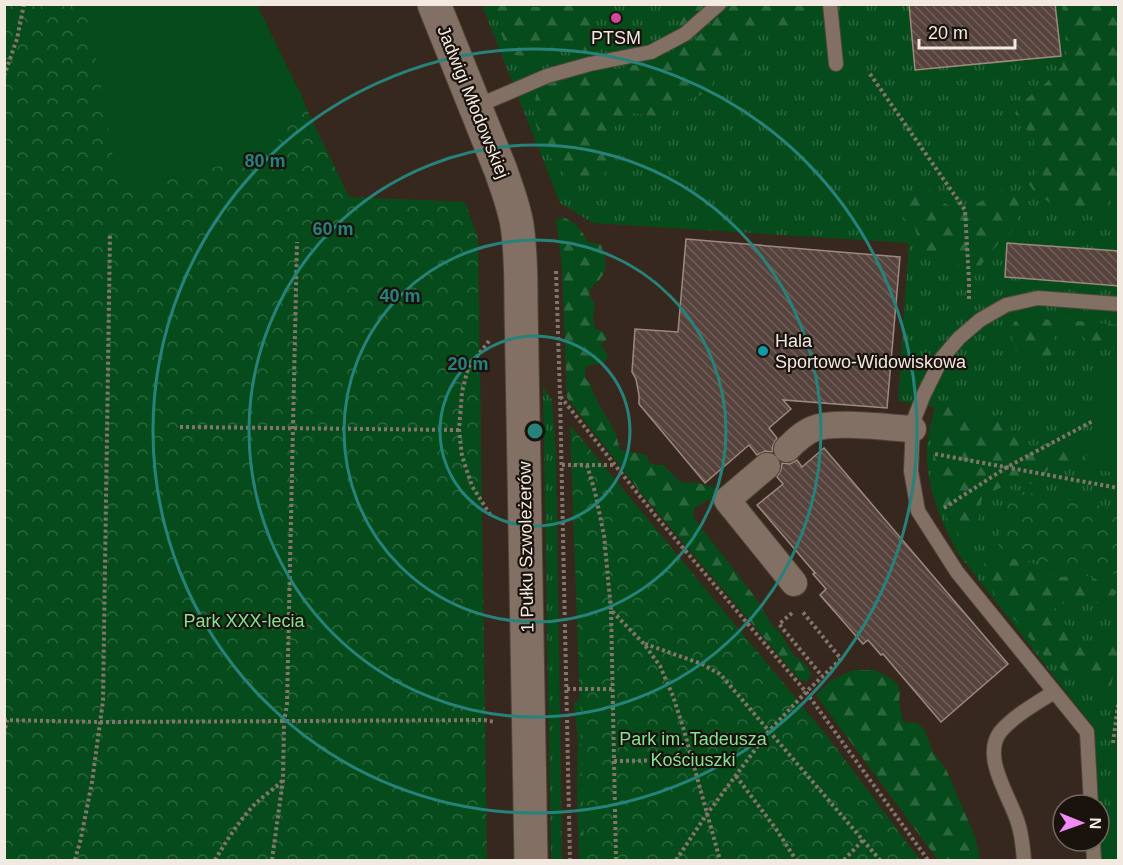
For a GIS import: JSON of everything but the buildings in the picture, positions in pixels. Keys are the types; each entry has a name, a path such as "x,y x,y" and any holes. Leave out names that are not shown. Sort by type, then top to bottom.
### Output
{"street":[{"name":"Jadwigi Młodowskiej","path":"434,4 511,199"},
{"name":"1 Pułku Szwoleżerów","path":"511,199 517,225 521,280 531,861"},
{"path":"787,449 805,433 830,425 913,429"},
{"path":"767,466 727,500 794,583"}],"lane":[{"path":"476,107 547,76 651,51 686,34 719,4"},
{"path":"830,4 836,64"},
{"path":"1090,793 1087,732 957,572 918,511 910,471 913,422 924,394 942,358 959,338 980,320 1006,305 1038,298 1119,304"},
{"path":"1024,861 1018,824 997,770 994,746 999,732 1011,721 1054,692"}],"path":[{"path":"4,76 17,39 24,4"},
{"path":"870,74 965,210 969,281 968,331"},
{"path":"75,861 92,782 103,701 110,233"},
{"path":"272,861 283,780 297,242"},
{"path":"555,265 562,465 570,861"},
{"path":"492,336 468,368 462,392 459,430 462,456 472,486 493,519"},
{"path":"560,396 662,523 806,692 928,861"},
{"path":"940,511 1007,467 1093,421"},
{"path":"180,427 459,430"},
{"path":"931,453 1119,488"},
{"path":"562,465 616,465"},
{"path":"586,465 595,492 604,535 611,610 616,861"},
{"path":"676,861 707,814 769,731 841,659 799,607 779,624 822,676"},
{"path":"611,610 644,644 660,666 673,696 720,861"},
{"path":"644,644 702,664 720,674 880,861"},
{"path":"567,689 613,689"},
{"path":"4,734 6,720 284,722 484,720 496,722"},
{"path":"614,761 692,760"},
{"path":"736,776 776,829 796,861"},
{"path":"214,861 244,818 283,780"},
{"path":"844,861 863,840"}],"green space":[{"path":"544,4 592,5 595,33 587,51 568,52 549,48 528,58 508,53 494,5 543,7"},
{"name":"Park XXX-lecia","path":"5,5 257,5 349,197 465,202 478,238 487,860 5,860"},
{"path":"87,5 257,5 305,103 268,154 119,191"},
{"path":"482,5 1118,5 1118,860 1101,860 1101,853 1111,853 1111,793 1098,793 1095,729 957,552 951,540 940,517 929,479 927,453 935,407 898,401 909,243 593,223 560,203"},
{"path":"707,5 677,30 687,6"},
{"path":"730,5 808,6 801,21 790,29 781,25 761,26 749,38 744,53 734,62 725,62 716,73 710,94 703,94 677,104 669,118 631,113 619,119 608,138 611,158 602,181 583,184 565,175 549,154 538,130 534,109 537,91 549,82 651,61 692,42"},
{"path":"1062,5 1101,5 1118,18 1118,188 1106,206 1092,212 1077,212 1059,208 1036,194 1028,183 1038,171 1040,156 1034,140 1015,113 1022,102 1043,86 1062,66 1067,52"},
{"path":"1004,189 1017,192 1022,210 1009,236 1003,238 976,271 964,271 950,257 923,250 915,228 903,217 898,204 903,197 931,190 946,204 965,210"},
{"path":"563,217 578,227 588,242 601,245 604,255 605,269 589,294 595,305 593,319 595,328 604,332 607,340 600,344 608,355 605,362 591,364 585,369 585,378 616,434 621,450 647,455 649,463 664,465 674,477 683,483 694,482 712,486 718,491 715,496 694,508 693,517 755,597 793,655 807,666 811,675 807,682 799,679 642,494 567,398 562,265 556,220"},
{"path":"1026,319 1118,325 1118,352 1109,344 1089,344 1078,330 1064,325 1054,331 1053,354 1041,360 1030,358 1016,351 1011,335 1014,322"},
{"path":"1102,372 1118,375 1118,473 1085,468"},
{"path":"543,387 552,400 556,455 562,860 551,860"},
{"path":"954,399 970,405 977,419 1006,414 1013,421 1011,436 1019,437 1027,447 1075,439 1075,454 1066,468 1049,467 1040,484 1010,485 997,489 982,498 976,533 963,541 947,518 933,470 933,445 942,408"},
{"name":"Park im. Tadeusza Kościuszki","path":"570,425 827,736 920,860 584,860"},
{"path":"1008,489 1118,509 1118,575 997,553"},
{"path":"987,557 1031,562 1058,577 1087,576 1117,591 1109,604 1064,603 1053,610 1058,621 1071,627 1074,640 1081,648 1095,648 1109,643 1118,652 1111,686 1098,688 1087,679 1070,675 1046,658 996,597 982,569"},
{"path":"853,670 873,670 897,683 903,722 917,723 924,729 933,752 946,769 975,837 979,860 938,860 816,695 830,681"},
{"path":"585,696 602,860 579,860 578,739 574,703"},
{"path":"1118,755 1118,851 1111,850 1111,798"}],"place":[{"name":"PTSM","path":"616,18"},
{"name":"Hala Sportowo-Widowiskowa","path":"763,351"}]}
